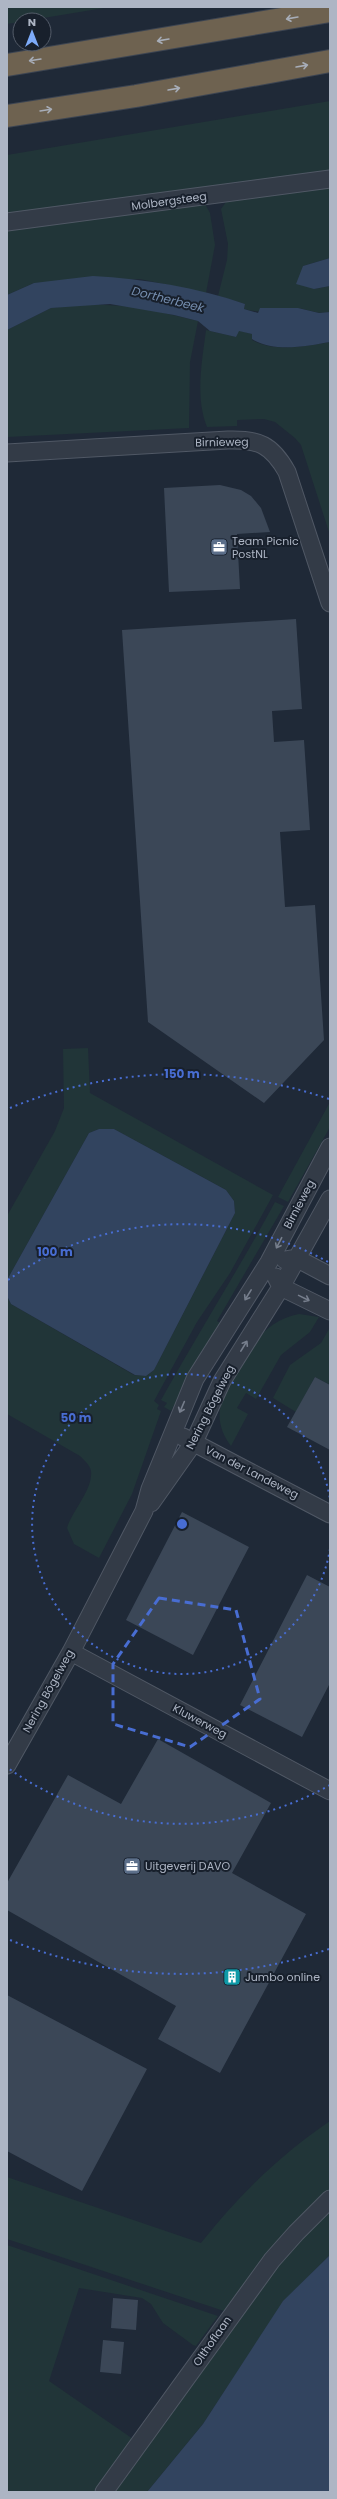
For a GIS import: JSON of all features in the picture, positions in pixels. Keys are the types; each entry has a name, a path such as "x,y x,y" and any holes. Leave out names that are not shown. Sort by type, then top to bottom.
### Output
{"highway":[{"path":"7,65 330,11"},
{"path":"7,116 136,96 330,62"}],"street":[{"name":"Molbergsteeg","path":"7,222 330,179"},
{"name":"Birnieweg","path":"7,453 239,440 260,443 278,457 287,472 330,603"},
{"name":"Birnieweg","path":"269,1262 330,1147"},
{"path":"296,1258 330,1199"},
{"path":"330,1276 296,1258 269,1262 281,1287 330,1311"},
{"name":"Nering Bögelweg","path":"144,1511 158,1495 194,1442 222,1381 281,1287 296,1258"},
{"name":"Nering Bögelweg","path":"7,1765 70,1652 144,1511 173,1432 195,1379 269,1262"},
{"name":"Van der Landeweg","path":"173,1432 330,1514"},
{"name":"Kluwerweg","path":"70,1652 330,1791"},
{"name":"Olthoflaan","path":"104,2492 267,2267 296,2233 330,2199"}],"highlighted area":[{"path":"159,1598 236,1610 260,1699 190,1747 113,1724 113,1664"}],"green space":[{"path":"7,7 110,7 52,17 52,12 12,12 12,23 7,24"},
{"path":"330,101 330,172 7,215 7,155"},
{"path":"330,186 330,258 303,266 314,289 330,286 330,312 325,313 296,308 251,311 244,309 245,304 218,296 227,260 228,244 221,209 226,202"},
{"path":"205,204 210,213 215,245 206,293 140,279 34,283 7,295 7,231"},
{"path":"88,304 139,307 198,321 190,362 189,428 7,437 7,330 51,308"},
{"path":"206,330 236,337 238,330 252,334 252,340 261,344 280,347 301,347 330,342 330,535 301,445 295,438 275,422 264,419 237,420 237,426 207,427 203,416 200,392 201,367"},
{"path":"88,1048 90,1093 273,1195 230,1273 197,1322 154,1401 159,1405 157,1409 161,1411 132,1494 99,1558 74,1544 67,1528 89,1486 91,1471 88,1465 80,1456 7,1414 7,1296 11,1304 134,1375 146,1376 154,1370 235,1213 234,1201 226,1190 114,1129 99,1129 89,1133 7,1280 7,1216 55,1131 64,1108 63,1049"},
{"path":"330,1102 330,1127 288,1202 278,1197"},
{"path":"275,1202 284,1206 217,1321 220,1323 171,1411 164,1407 167,1403 161,1400"},
{"path":"299,1314 319,1317 310,1332 281,1355 256,1399 246,1393 237,1408 248,1414 231,1446 221,1428 220,1422 220,1409 224,1396 252,1345 261,1334 284,1318"},
{"path":"329,1329 330,1385 315,1377 296,1412 273,1398 290,1365 321,1343"},
{"path":"330,2121 330,2194 227,2312 7,2239 7,2177 201,2243 245,2192 277,2162"},
{"path":"330,2206 330,2255 284,2301 203,2424 147,2492 109,2492 242,2307"},
{"path":"7,2245 218,2316 196,2346 163,2323 151,2304 142,2298 79,2288 49,2381 136,2441 99,2492 7,2492"}],"water":[{"path":"330,258 330,286 314,289 296,284 303,266"},
{"name":"Dortherbeek","path":"93,276 132,279 189,288 245,304 244,309 258,313 260,308 298,308 319,313 330,312 330,342 291,347 270,346 252,339 252,334 239,331 236,337 210,331 198,321 174,315 110,304 51,308 7,330 7,295 34,283"},
{"path":"99,1129 114,1129 226,1190 234,1201 235,1213 154,1370 146,1376 135,1375 11,1304 7,1296 7,1280 89,1133"},
{"path":"330,2255 330,2492 147,2492 203,2424 283,2301"}],"building":[{"path":"220,485 241,490 251,496 261,508 270,532 237,534 240,589 169,592 164,488"},
{"path":"296,619 302,709 272,711 274,742 304,740 310,830 280,832 285,907 315,905 324,1040 264,1103 148,1022 122,630"},
{"path":"315,1377 330,1385 330,1450 287,1427"},
{"path":"182,1512 249,1547 193,1655 126,1620"},
{"path":"307,1575 330,1587 330,1683 302,1737 240,1705"},
{"path":"158,1739 271,1803 232,1873 306,1914 220,2073 158,2039 176,2006 7,1910 7,1883 68,1775 121,1804"},
{"path":"7,1995 147,2069 82,2191 7,2151"},
{"path":"113,2298 138,2300 136,2330 111,2328"},
{"path":"103,2340 124,2342 121,2374 100,2372"}],"place":[{"name":"Team Picnic PostNL","path":"219,547"},
{"name":"Uitgeverij DAVO","path":"132,1866"},
{"name":"Jumbo online","path":"232,1977"}]}
